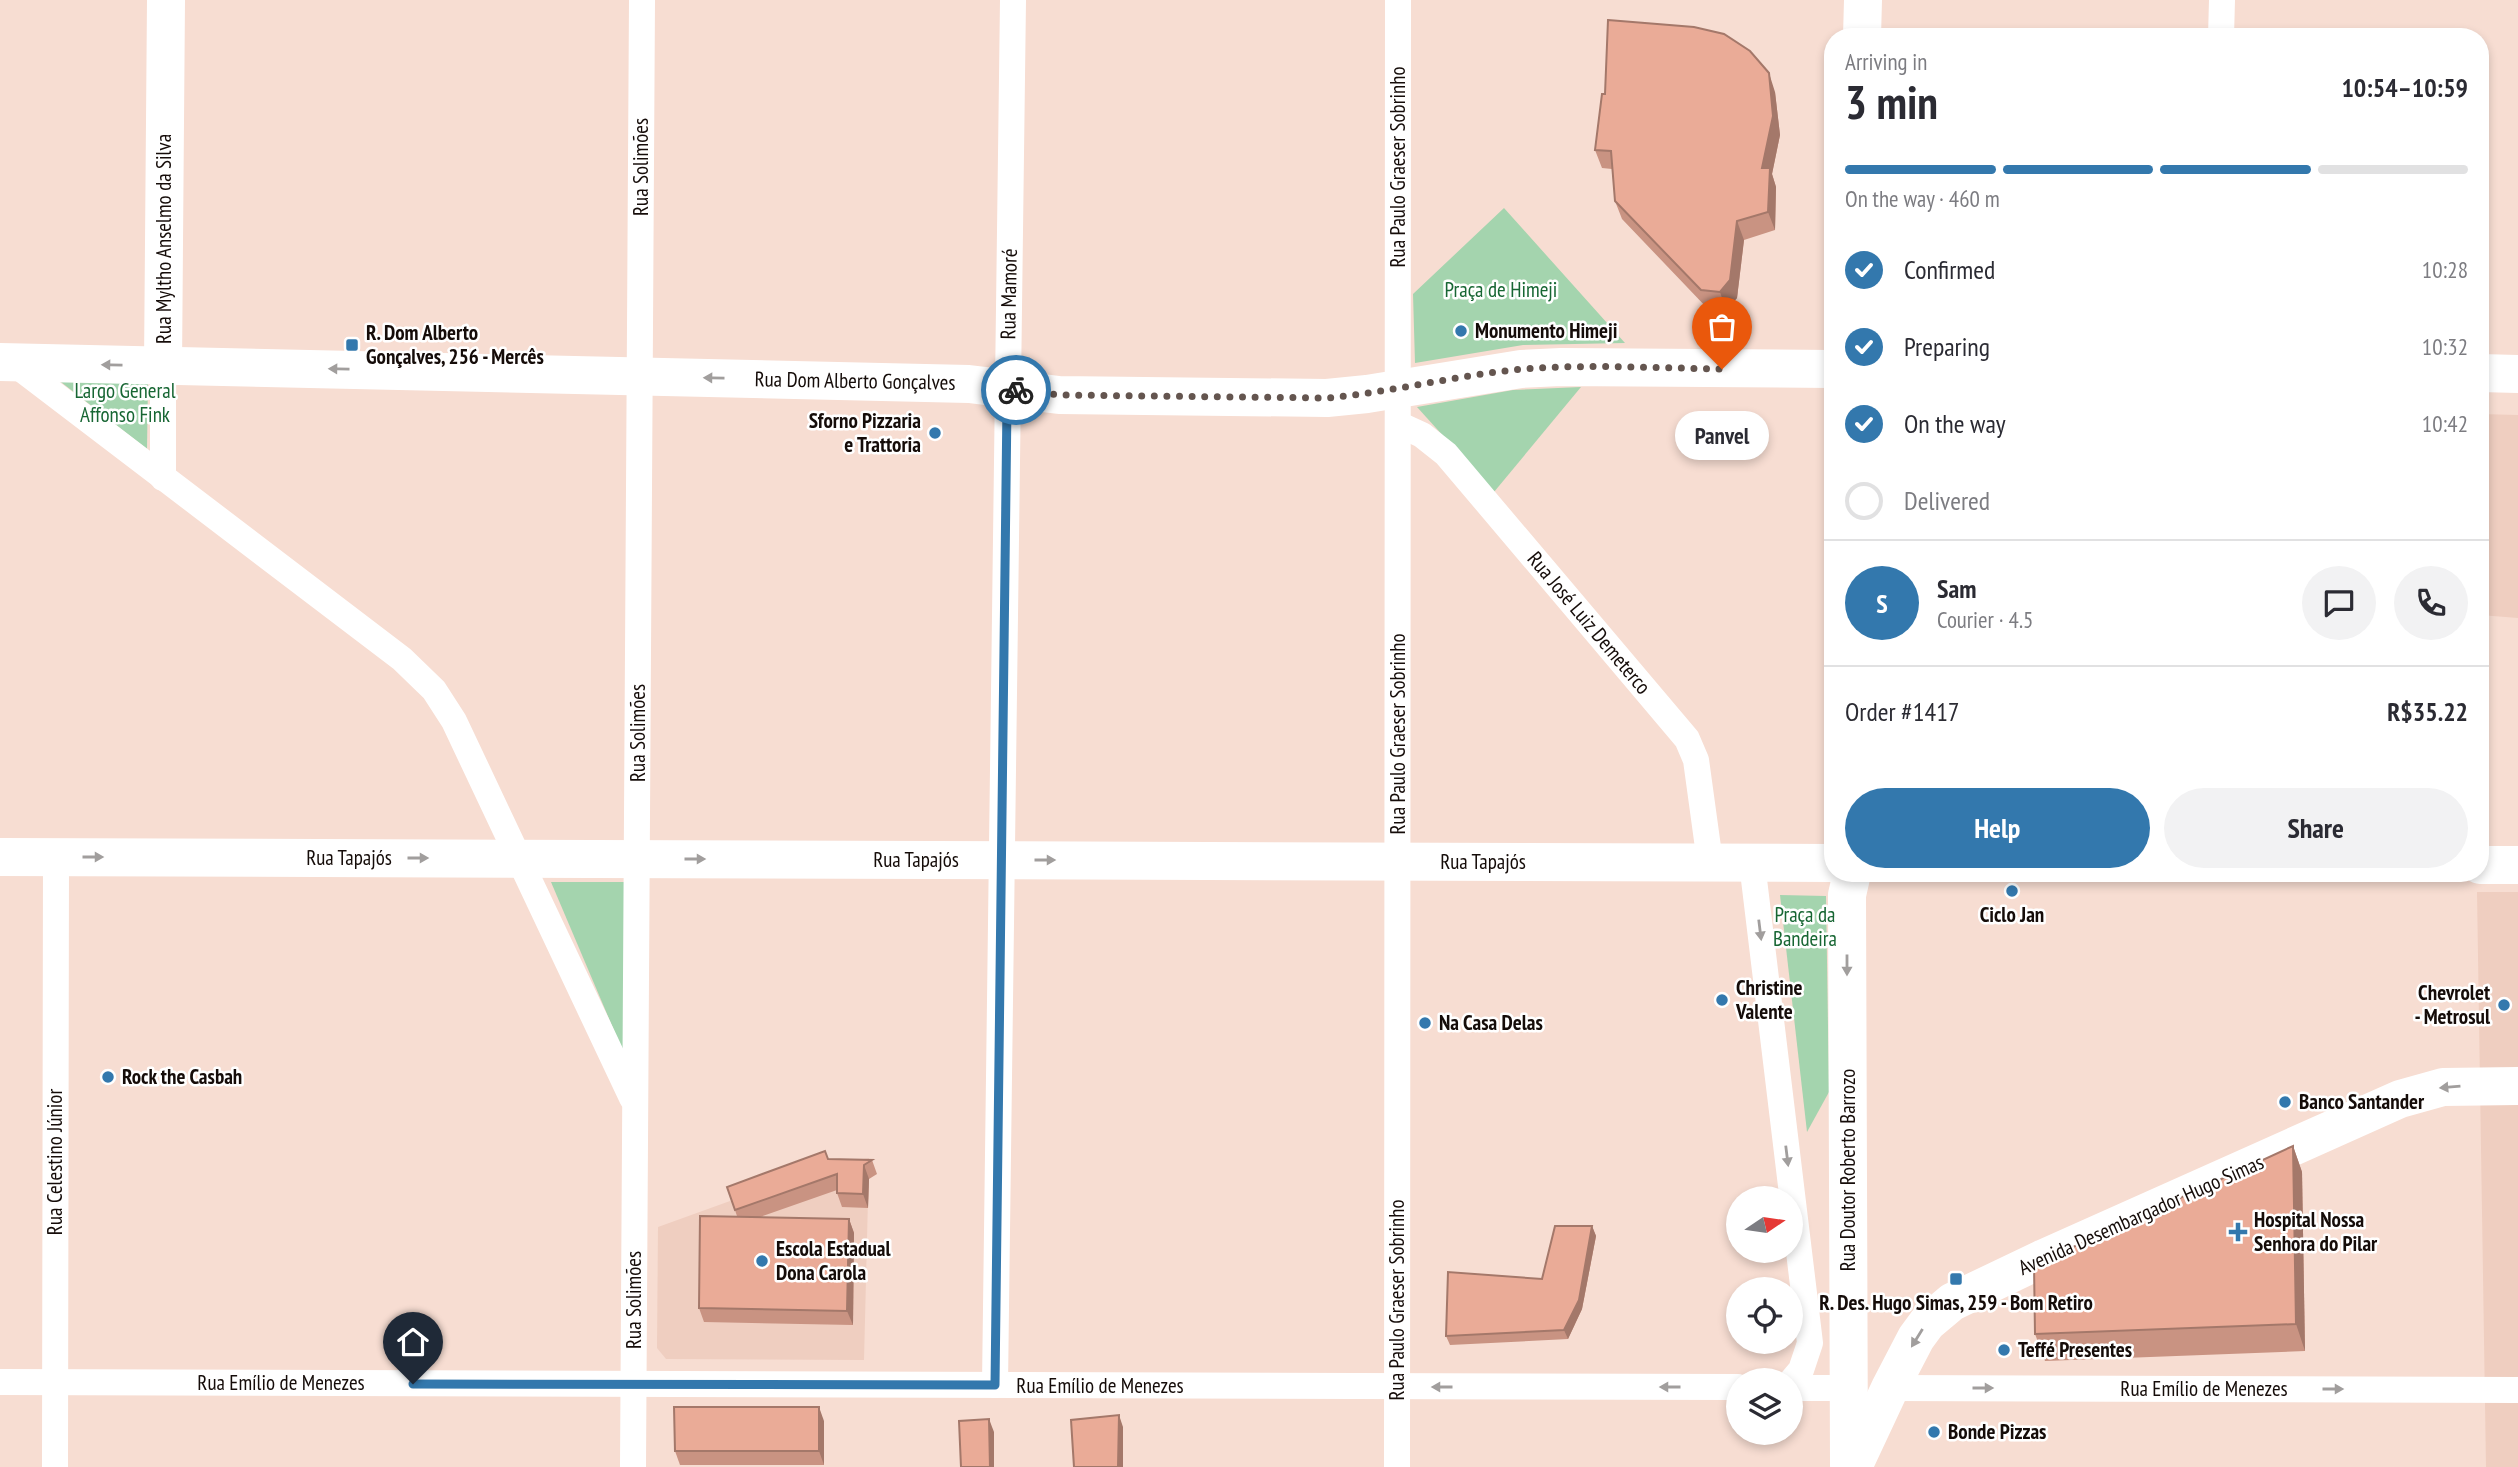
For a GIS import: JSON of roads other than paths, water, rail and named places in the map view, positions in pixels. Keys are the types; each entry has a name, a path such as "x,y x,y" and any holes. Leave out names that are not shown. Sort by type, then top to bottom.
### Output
{"main road":[{"name":"Rua Myltho Anselmo da Silva","path":"163,366 166,0"},
{"path":"1862,28 1863,0"},
{"name":"Rua Dom Alberto Gonçalves","path":"6,362 969,384 1059,395 1288,398 1367,394 1398,406 1521,369 1824,369"},
{"path":"2489,373 2518,374"},
{"name":"Rua Tapajós","path":"0,857 1824,863"},
{"path":"2489,865 2518,865"},
{"name":"Rua Doutor Roberto Barrozo","path":"1850,882 1847,895 1851,1467"},
{"name":"Avenida Desembargador Hugo Simas","path":"1851,1467 1890,1388 1927,1323 1952,1302 2400,1099 2443,1087 2518,1086"},
{"path":"1849,1341 1867,1373 1890,1388"}],"street":[{"name":"Rua Solimões","path":"633,1467 642,0"},
{"name":"Rua Mamoré","path":"995,1385 1013,0"},
{"name":"Rua Paulo Graeser Sobrinho","path":"1397,1467 1398,0"},
{"path":"2221,28 2222,0"},
{"path":"6,362 402,659 434,690 454,721 635,1104"},
{"name":"Rua Myltho Anselmo da Silva","path":"163,366 163,478"},
{"name":"Rua José Luiz Demeterco","path":"1398,406 1428,439 1446,454 1687,739 1696,760 1710,862"},
{"name":"Rua Celestino Júnior","path":"55,1467 56,857"},
{"path":"1752,863 1810,1343 1802,1368"},
{"name":"Rua Emílio de Menezes","path":"0,1382 1726,1387"},
{"path":"1803,1386 1849,1388"},
{"name":"Rua Emílio de Menezes","path":"1890,1388 2518,1390"}],"place":[{"name":"Monumento Himeji","path":"1461,331"},
{"name":"R. Dom Alberto Gonçalves, 256 - Mercês","path":"352,345"},
{"name":"Panvel","path":"1722,369"},
{"name":"Sforno Pizzaria e Trattoria","path":"935,433"},
{"name":"Ciclo Jan","path":"2012,891"},
{"name":"Christine Valente","path":"1722,1000"},
{"name":"Chevrolet - Metrosul","path":"2504,1005"},
{"name":"Na Casa Delas","path":"1425,1023"},
{"name":"Rock the Casbah","path":"108,1077"},
{"name":"Banco Santander","path":"2285,1102"},
{"name":"Hospital Nossa Senhora do Pilar","path":"2238,1232"},
{"name":"Escola Estadual Dona Carola","path":"762,1261"},
{"name":"R. Des. Hugo Simas, 259 - Bom Retiro","path":"1956,1279"},
{"name":"Teffé Presentes","path":"2004,1350"},
{"name":"Bonde Pizzas","path":"1934,1432"}],"park label":[{"name":"Praça de Himeji","path":"1501,290"},
{"name":"Largo General Affonso Fink","path":"125,403"},
{"name":"Praça da Bandeira","path":"1805,927"}]}
